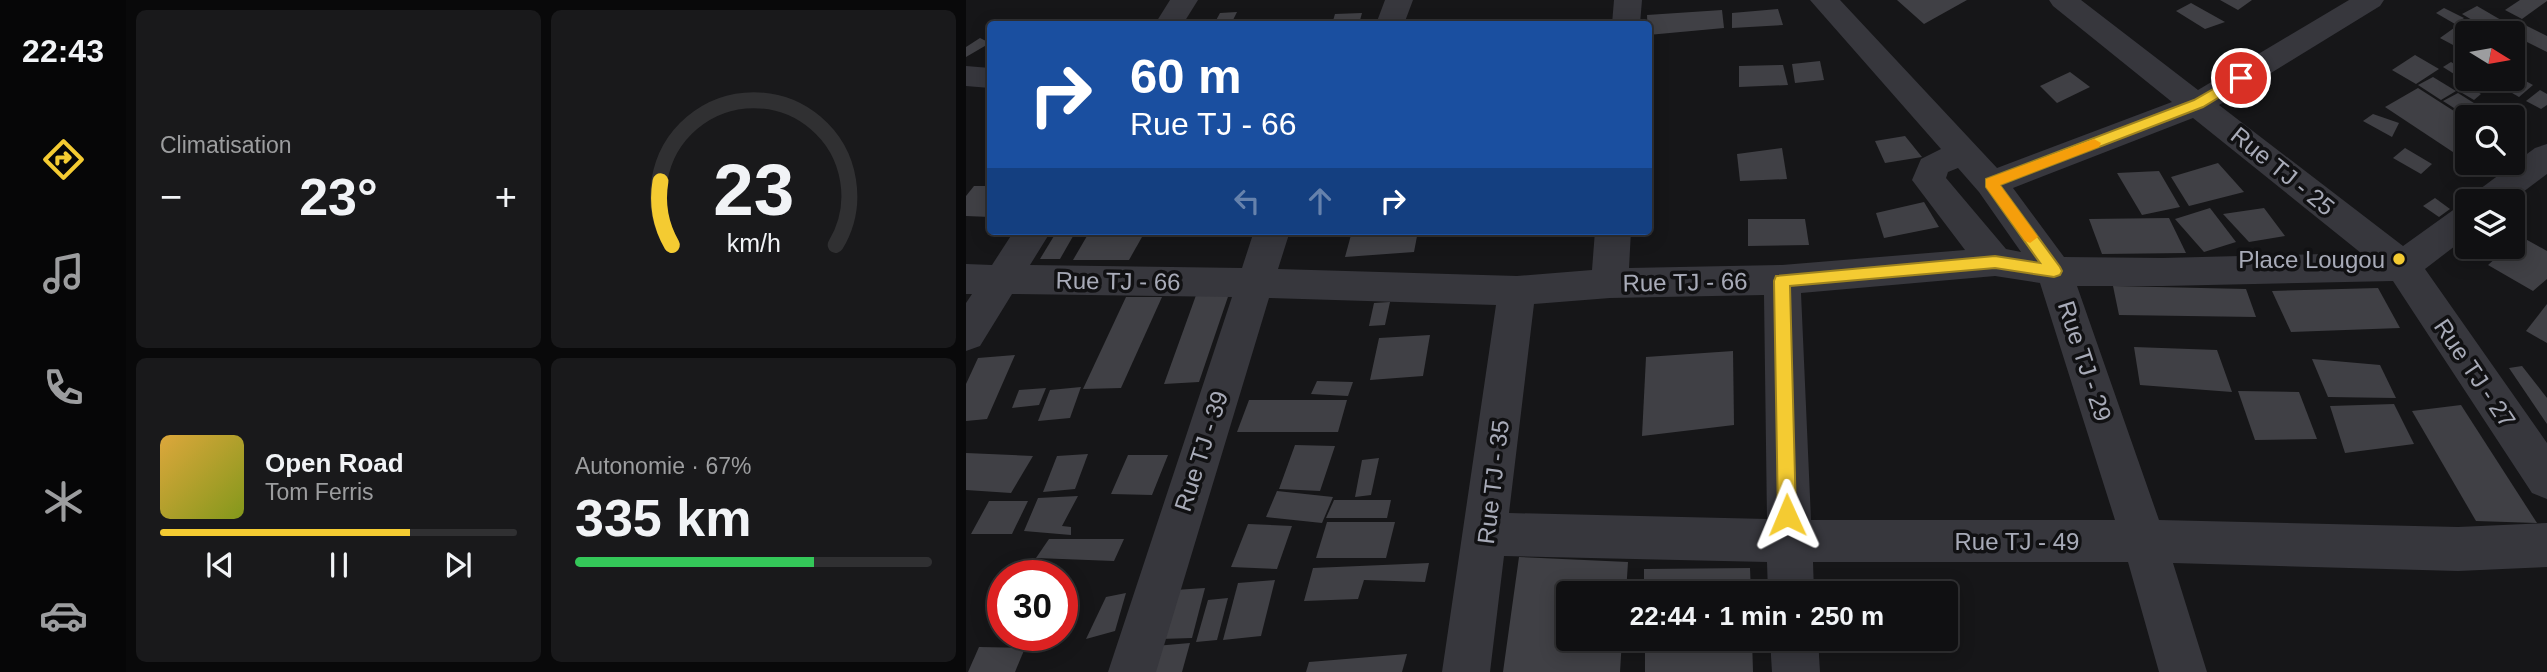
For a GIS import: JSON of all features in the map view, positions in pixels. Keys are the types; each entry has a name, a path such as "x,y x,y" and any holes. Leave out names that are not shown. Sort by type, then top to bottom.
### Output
{"street":[{"path":"1171,21 1184,0"},
{"path":"1391,21 1399,0"},
{"path":"1626,21 1628,0"},
{"name":"Rue TJ - 29","path":"1824,0 1991,183 2054,271 2144,541 2183,672"},
{"name":"Rue TJ - 25","path":"2063,0 2403,267"},
{"path":"1991,183 2198,104 2370,0"},
{"path":"966,76 987,78"},
{"path":"1965,155 1936,163 1929,171 1929,180 1995,262"},
{"path":"2504,189 2547,156"},
{"path":"2403,267 2455,227"},
{"path":"966,335 983,279 1029,235"},
{"name":"Rue TJ - 39","path":"1132,672 1271,235"},
{"path":"1610,283 1613,235"},
{"name":"Rue TJ - 66","path":"983,279 1517,291 1610,283 1782,281 1995,262 2054,271 2256,271 2403,267"},
{"name":"Rue TJ - 27","path":"2403,267 2547,479"},
{"path":"1782,281 1790,581"},
{"name":"Rue TJ - 35","path":"1466,672 1517,291"},
{"name":"Rue TJ - 49","path":"1486,534 1787,541 2144,541 2458,549 2547,545"},
{"path":"1795,651 1796,672"}],"building":[{"path":"1897,0 1967,0 1924,24"},
{"path":"2220,0 2252,0 2238,10"},
{"path":"2520,0 2547,1 2522,19 2505,10"},
{"path":"2191,3 2225,22 2205,29 2176,11"},
{"path":"2477,6 2501,20 2474,21 2462,14"},
{"path":"2444,8 2464,18 2455,21 2455,24 2436,13"},
{"path":"1778,9 1783,25 1732,28 1732,13"},
{"path":"1722,10 1724,28 1652,35 1652,21 1647,21 1647,15"},
{"path":"1237,12 1232,21 1216,21 1220,13"},
{"path":"1362,13 1360,21 1333,21 1335,14"},
{"path":"2525,25 2547,36 2547,52 2525,41"},
{"path":"2455,27 2455,46 2440,38"},
{"path":"980,38 987,42 987,45 966,57 966,47"},
{"path":"2415,55 2439,69 2416,84 2392,70"},
{"path":"1820,61 1824,80 1795,83 1792,64"},
{"path":"2451,62 2455,64 2455,75 2443,67"},
{"path":"1783,65 1788,85 1739,87 1739,66"},
{"path":"2070,72 2090,87 2057,103 2040,86"},
{"path":"2433,77 2456,91 2441,100 2418,85"},
{"path":"2525,81 2533,85 2519,97 2509,91 2525,91"},
{"path":"2418,88 2455,112 2455,153 2385,107"},
{"path":"2540,90 2547,94 2547,105 2541,109 2526,101"},
{"path":"2459,91 2476,91 2481,94 2474,100"},
{"path":"2458,93 2477,105 2455,105 2455,109 2443,101"},
{"path":"2373,114 2399,123 2392,137 2363,121"},
{"path":"1905,136 1922,157 1885,163 1875,141"},
{"path":"1782,148 1787,179 1740,181 1737,154"},
{"path":"2405,148 2432,164 2421,174 2393,158"},
{"path":"2218,163 2244,192 2189,206 2171,177"},
{"path":"2159,171 2180,207 2142,215 2117,173"},
{"path":"974,186 987,186 987,217 966,216 966,196"},
{"path":"2435,198 2450,209 2439,217 2423,206"},
{"path":"1924,202 1939,227 1884,238 1876,213"},
{"path":"2210,208 2236,242 2204,252 2175,219"},
{"path":"2264,208 2285,236 2249,242 2223,214"},
{"path":"2169,218 2186,253 2102,254 2089,219"},
{"path":"1748,219 1805,219 1809,245 1748,246"},
{"path":"1055,235 1074,235 1060,259 1040,259"},
{"path":"1351,235 1417,235 1414,252 1345,257"},
{"path":"1087,236 1142,237 1129,260 1073,260"},
{"path":"2525,239 2547,251 2547,279 2533,291 2488,265 2495,259 2525,259"},
{"path":"1232,285 1199,382 1164,384 1199,287"},
{"path":"2113,286 2246,289 2256,317 2119,315"},
{"path":"2378,288 2400,328 2291,332 2272,291"},
{"path":"1126,297 1162,297 1121,388 1083,389"},
{"path":"1390,302 1385,325 1369,326 1374,303"},
{"path":"2547,304 2547,343 2526,331"},
{"path":"1430,335 1423,376 1370,380 1379,338"},
{"path":"2134,347 2217,350 2232,392 2140,385"},
{"path":"1733,351 1734,425 1642,436 1646,357"},
{"path":"1015,355 987,419 966,421 966,384 978,358"},
{"path":"2312,359 2380,365 2396,398 2328,397"},
{"path":"2522,366 2547,398 2547,424 2509,368"},
{"path":"1317,381 1353,382 1348,396 1311,394"},
{"path":"1081,387 1070,418 1038,421 1050,390"},
{"path":"1046,388 1039,405 1012,408 1019,390"},
{"path":"2238,391 2299,392 2317,439 2255,440"},
{"path":"1249,400 1347,400 1338,432 1237,432"},
{"path":"2394,404 2414,444 2345,453 2330,406"},
{"path":"2461,405 2537,523 2476,521 2412,411"},
{"path":"1295,445 1335,446 1320,491 1279,489"},
{"path":"966,453 1033,456 1011,493 966,490"},
{"path":"1088,454 1075,489 1043,492 1057,456"},
{"path":"1128,455 1168,455 1152,495 1111,494"},
{"path":"1379,458 1371,495 1355,497 1362,460"},
{"path":"1277,491 1333,497 1322,523 1266,517"},
{"path":"1078,496 1062,526 1071,527 1071,535 1024,531 1038,498"},
{"path":"1334,500 1391,500 1387,518 1326,518"},
{"path":"989,501 1028,501 1012,534 971,534"},
{"path":"1327,522 1395,522 1386,558 1316,558"},
{"path":"1248,524 1292,526 1277,569 1231,567"},
{"path":"1049,539 1124,539 1114,561 1036,558"},
{"path":"1519,557 1628,562 1627,581 1556,581 1556,651 1621,651 1620,672 1503,672"},
{"path":"1429,563 1425,582 1364,580 1358,599 1304,601 1313,568"},
{"path":"1750,568 1751,581 1644,581 1644,569"},
{"path":"1275,580 1261,636 1223,640 1238,583"},
{"path":"1205,588 1192,638 1160,639 1175,590"},
{"path":"1126,593 1115,631 1086,639 1106,597"},
{"path":"1228,598 1217,640 1196,642 1208,600"},
{"path":"1190,643 1182,672 1147,672 1155,646"},
{"path":"979,647 987,647 987,651 1024,651 1015,672 968,672"},
{"path":"1645,651 1752,651 1753,672 1645,672"},
{"path":"1407,654 1402,672 1306,672 1309,662"}],"slow traffic":[{"path":"2030,237 1991,183 2094,143"}],"place":[{"name":"Place Lougou","path":"2399,259"}],"route":[{"path":"1787,515 1782,281 1995,262 2054,271 1991,183 2198,104 2241,78"}]}
